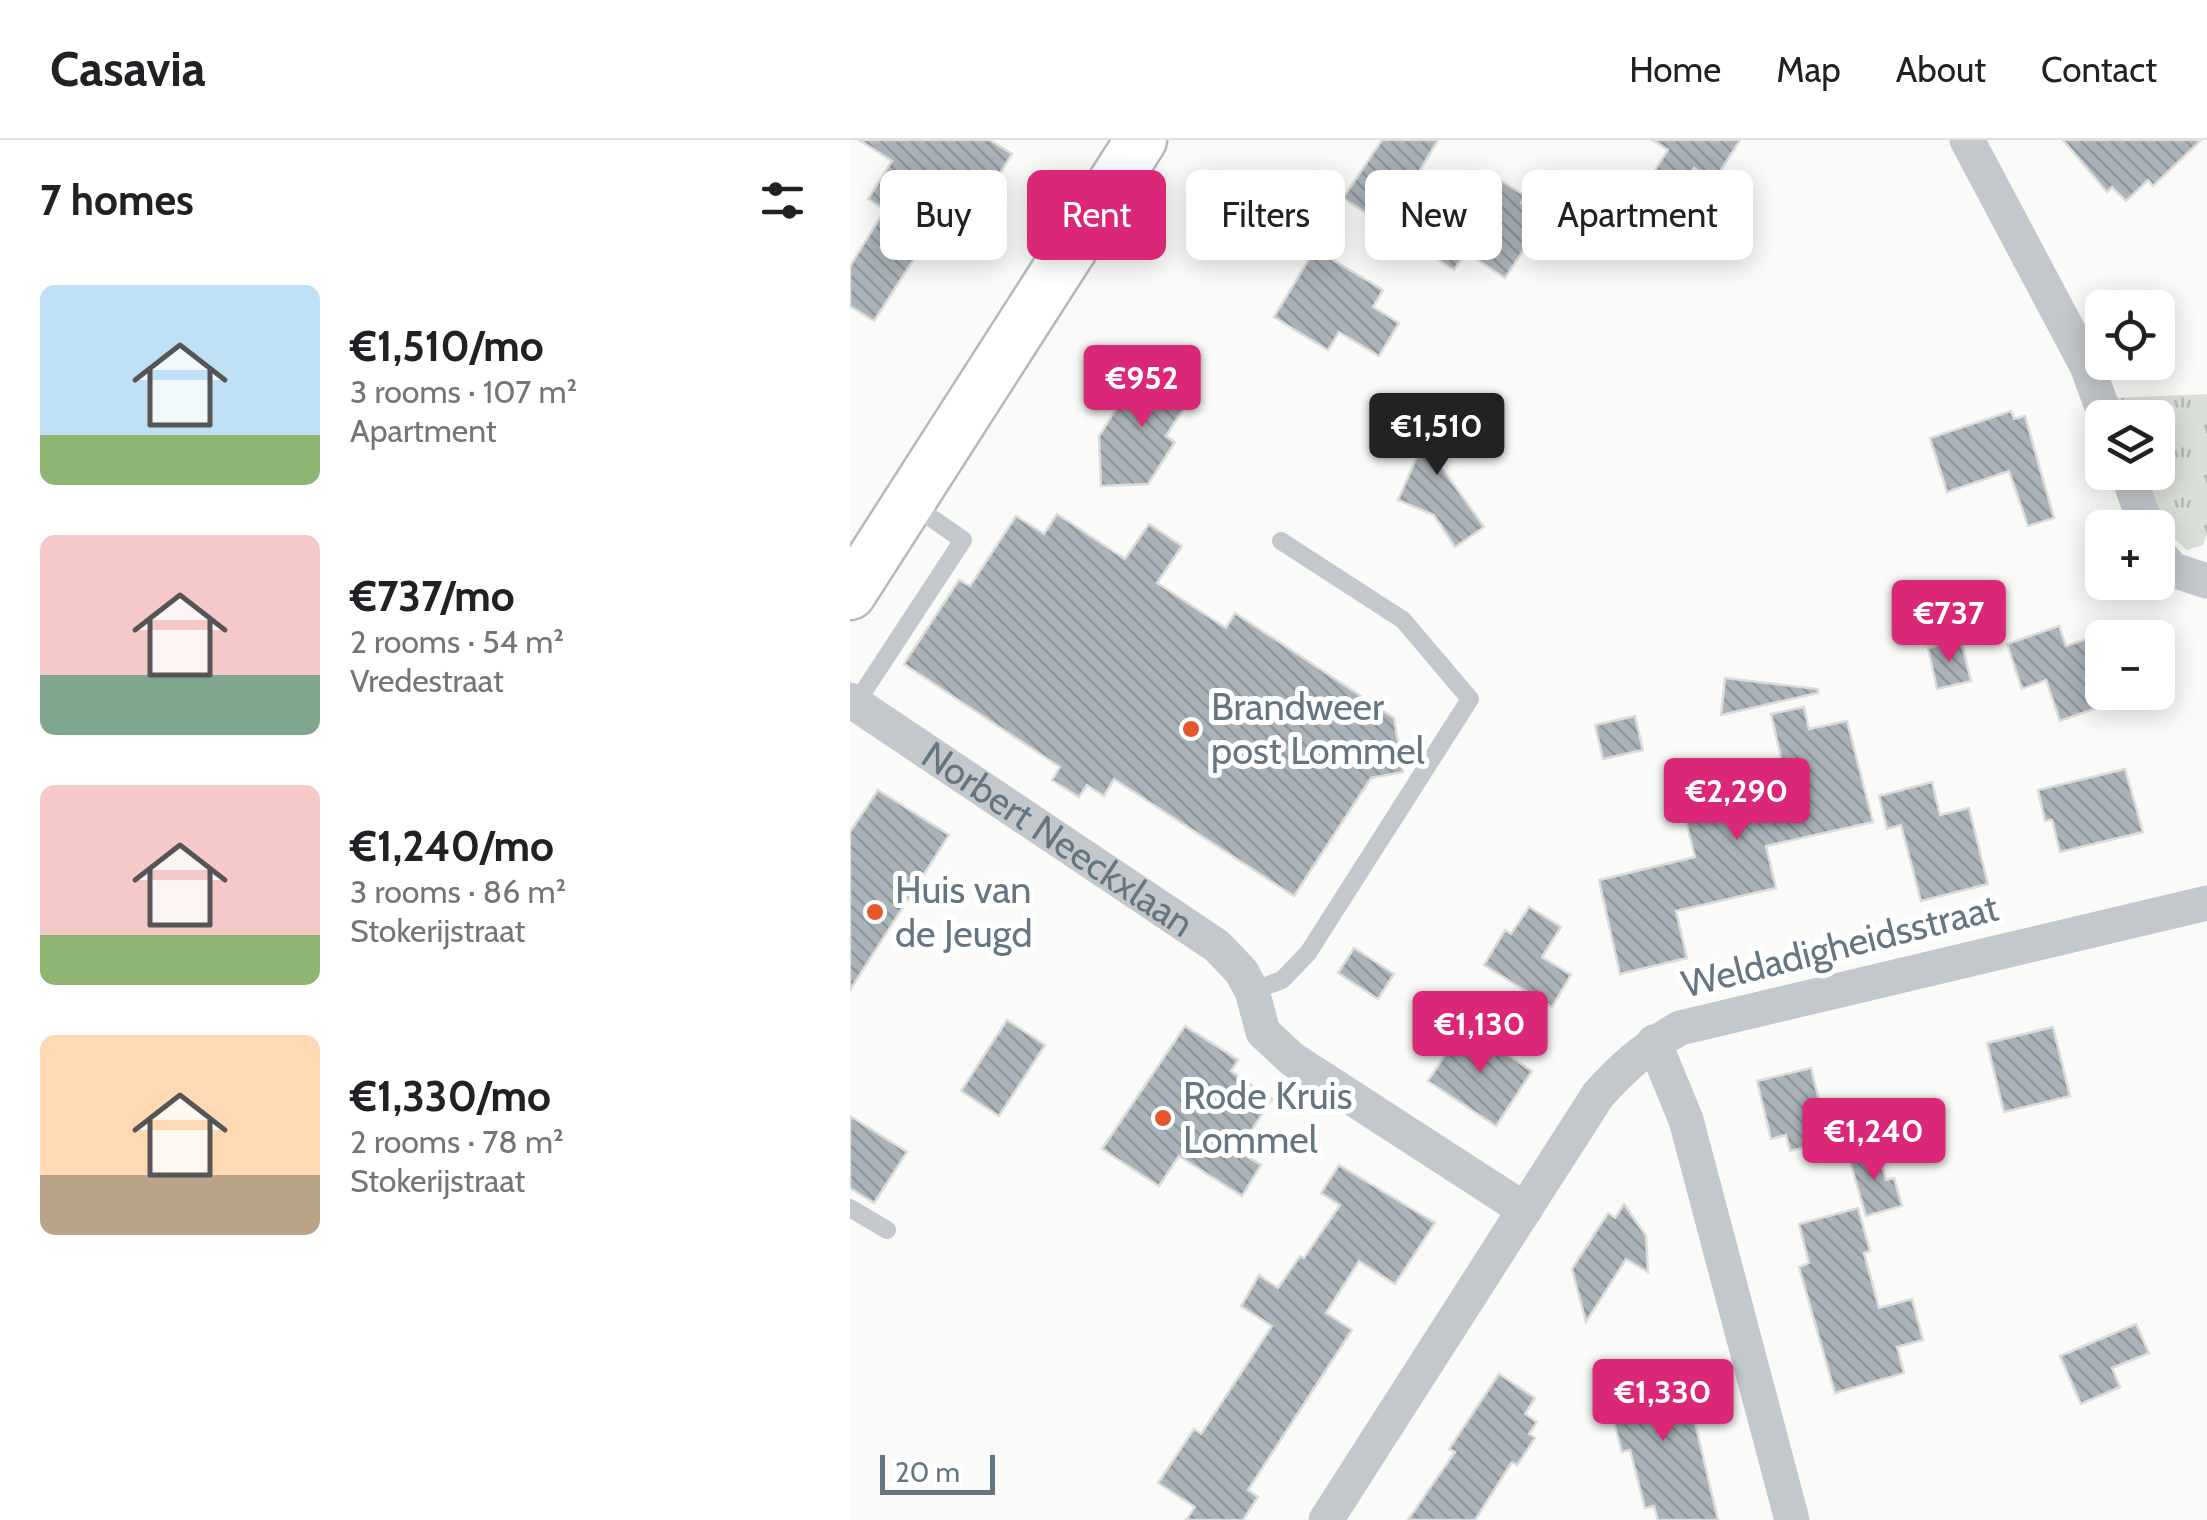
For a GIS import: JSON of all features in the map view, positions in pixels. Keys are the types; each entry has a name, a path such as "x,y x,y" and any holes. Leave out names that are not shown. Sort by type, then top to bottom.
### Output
{"main road":[{"path":"850,594 1140,140"}],"street":[{"path":"1967,140 2088,366 2100,400"},
{"path":"2175,571 2207,581"},
{"name":"Norbert Neeckxlaan","path":"853,701 1217,946 1241,971 1252,990 1263,1032 1292,1060 1526,1210"},
{"name":"Weldadigheidsstraat","path":"1326,1520 1598,1095 1630,1059 1654,1042 1680,1028 2207,903"},
{"path":"1654,1042 1686,1120 1792,1520"}],"lane":[{"path":"853,701 963,540 909,502"},
{"path":"1252,990 1282,980 1308,952 1470,700 1404,620 1282,541"},
{"path":"850,1208 886,1230"}],"green space":[{"path":"2207,394 2207,534 2203,545 2187,550 2178,542 2175,510 2158,510 2150,490 2175,490 2175,400 2114,398"}],"building":[{"path":"859,140 990,140 1012,154 1002,170 886,170 892,161"},
{"path":"1382,140 1438,140 1420,170 1365,170 1365,212 1345,199"},
{"path":"1652,140 1740,140 1721,170 1655,170 1668,150"},
{"path":"2063,140 2201,140 2153,186 2148,180 2126,201 2112,187 2107,192"},
{"path":"880,180 880,207 868,199"},
{"path":"1502,181 1522,194 1522,252 1505,278 1478,260 1502,260"},
{"path":"880,218 880,260 913,260 874,321 850,306 850,266"},
{"path":"1308,260 1333,260 1383,290 1373,307 1399,323 1379,356 1339,332 1328,350 1274,317"},
{"path":"1439,260 1461,260 1454,270"},
{"path":"1156,363 1196,389 1166,436 1175,442 1148,484 1101,486 1099,436 1125,395 1133,400"},
{"path":"1448,410 1452,448 1430,451 1484,527 1455,547 1434,515 1398,500 1419,452 1412,453 1408,414"},
{"path":"2011,411 2014,419 2025,416 2054,518 2028,526 2009,471 1947,492 1930,438"},
{"name":"Brandweer post Lommel","path":"1057,514 1125,559 1149,524 1182,546 1157,583 1226,628 1235,613 1394,718 1403,772 1371,778 1294,896 1114,779 1104,796 1087,785 1079,797 1052,780 1060,767 904,664 959,580 970,586 1016,516 1044,534"},
{"path":"2059,626 2066,646 2085,640 2085,710 2091,710 2060,721 2046,680 2022,689 2007,644"},
{"path":"1961,640 1971,681 1937,689 1928,648"},
{"path":"1725,678 1818,689 1818,693 1721,715"},
{"path":"1804,707 1809,729 1847,721 1873,822 1766,846 1776,888 1676,911 1687,958 1620,974 1599,880 1695,857 1682,806 1725,796 1729,815 1791,801 1771,714"},
{"path":"1635,716 1643,750 1603,759 1595,725"},
{"path":"2125,769 2143,832 2060,852 2052,820 2045,821 2038,790"},
{"path":"1932,782 1940,815 1969,808 1988,884 1921,901 1901,825 1887,829 1879,796"},
{"name":"Huis van de Jeugd","path":"878,790 949,835 850,990 850,832"},
{"path":"1529,907 1561,927 1542,957 1571,975 1552,1007 1484,965 1505,930 1511,934"},
{"path":"1354,948 1394,974 1378,999 1338,973"},
{"path":"1007,1020 1045,1045 999,1116 961,1091"},
{"name":"Rode Kruis Lommel","path":"1185,1026 1238,1060 1231,1071 1272,1099 1238,1151 1261,1165 1242,1196 1179,1156 1159,1186 1102,1149"},
{"path":"1464,1026 1532,1071 1496,1126 1428,1081"},
{"path":"2053,1027 2070,1096 2004,1112 1987,1043"},
{"path":"1811,1068 1829,1142 1790,1151 1786,1135 1771,1139 1757,1081"},
{"path":"850,1116 907,1152 874,1203 850,1188"},
{"path":"1877,1147 1886,1180 1894,1178 1902,1206 1866,1216 1848,1155"},
{"path":"1339,1165 1435,1223 1395,1284 1359,1261 1326,1313 1352,1330 1248,1490 1258,1497 1243,1520 1186,1520 1195,1507 1158,1483 1194,1429 1201,1434 1272,1326 1241,1306 1259,1275 1278,1288 1300,1256 1304,1258 1340,1205 1321,1193"},
{"path":"1624,1204 1646,1236 1648,1272 1626,1259 1586,1322 1572,1269 1608,1213 1615,1218"},
{"path":"1858,1208 1870,1251 1864,1253 1879,1308 1912,1299 1923,1340 1897,1347 1904,1373 1835,1393 1799,1267 1809,1263 1799,1224"},
{"path":"2136,1324 2149,1353 2112,1368 2120,1387 2081,1404 2060,1356"},
{"path":"1677,1364 1718,1520 1658,1520 1654,1506 1645,1508 1630,1450 1622,1452 1604,1385"},
{"path":"1499,1374 1535,1398 1525,1414 1537,1422 1529,1434 1535,1438 1517,1465 1512,1462 1475,1520 1408,1520 1455,1452 1449,1449"}],"place":[{"name":"Brandweer post Lommel","path":"1191,729"},
{"name":"Huis van de Jeugd","path":"875,912"},
{"name":"Rode Kruis Lommel","path":"1163,1118"}]}
